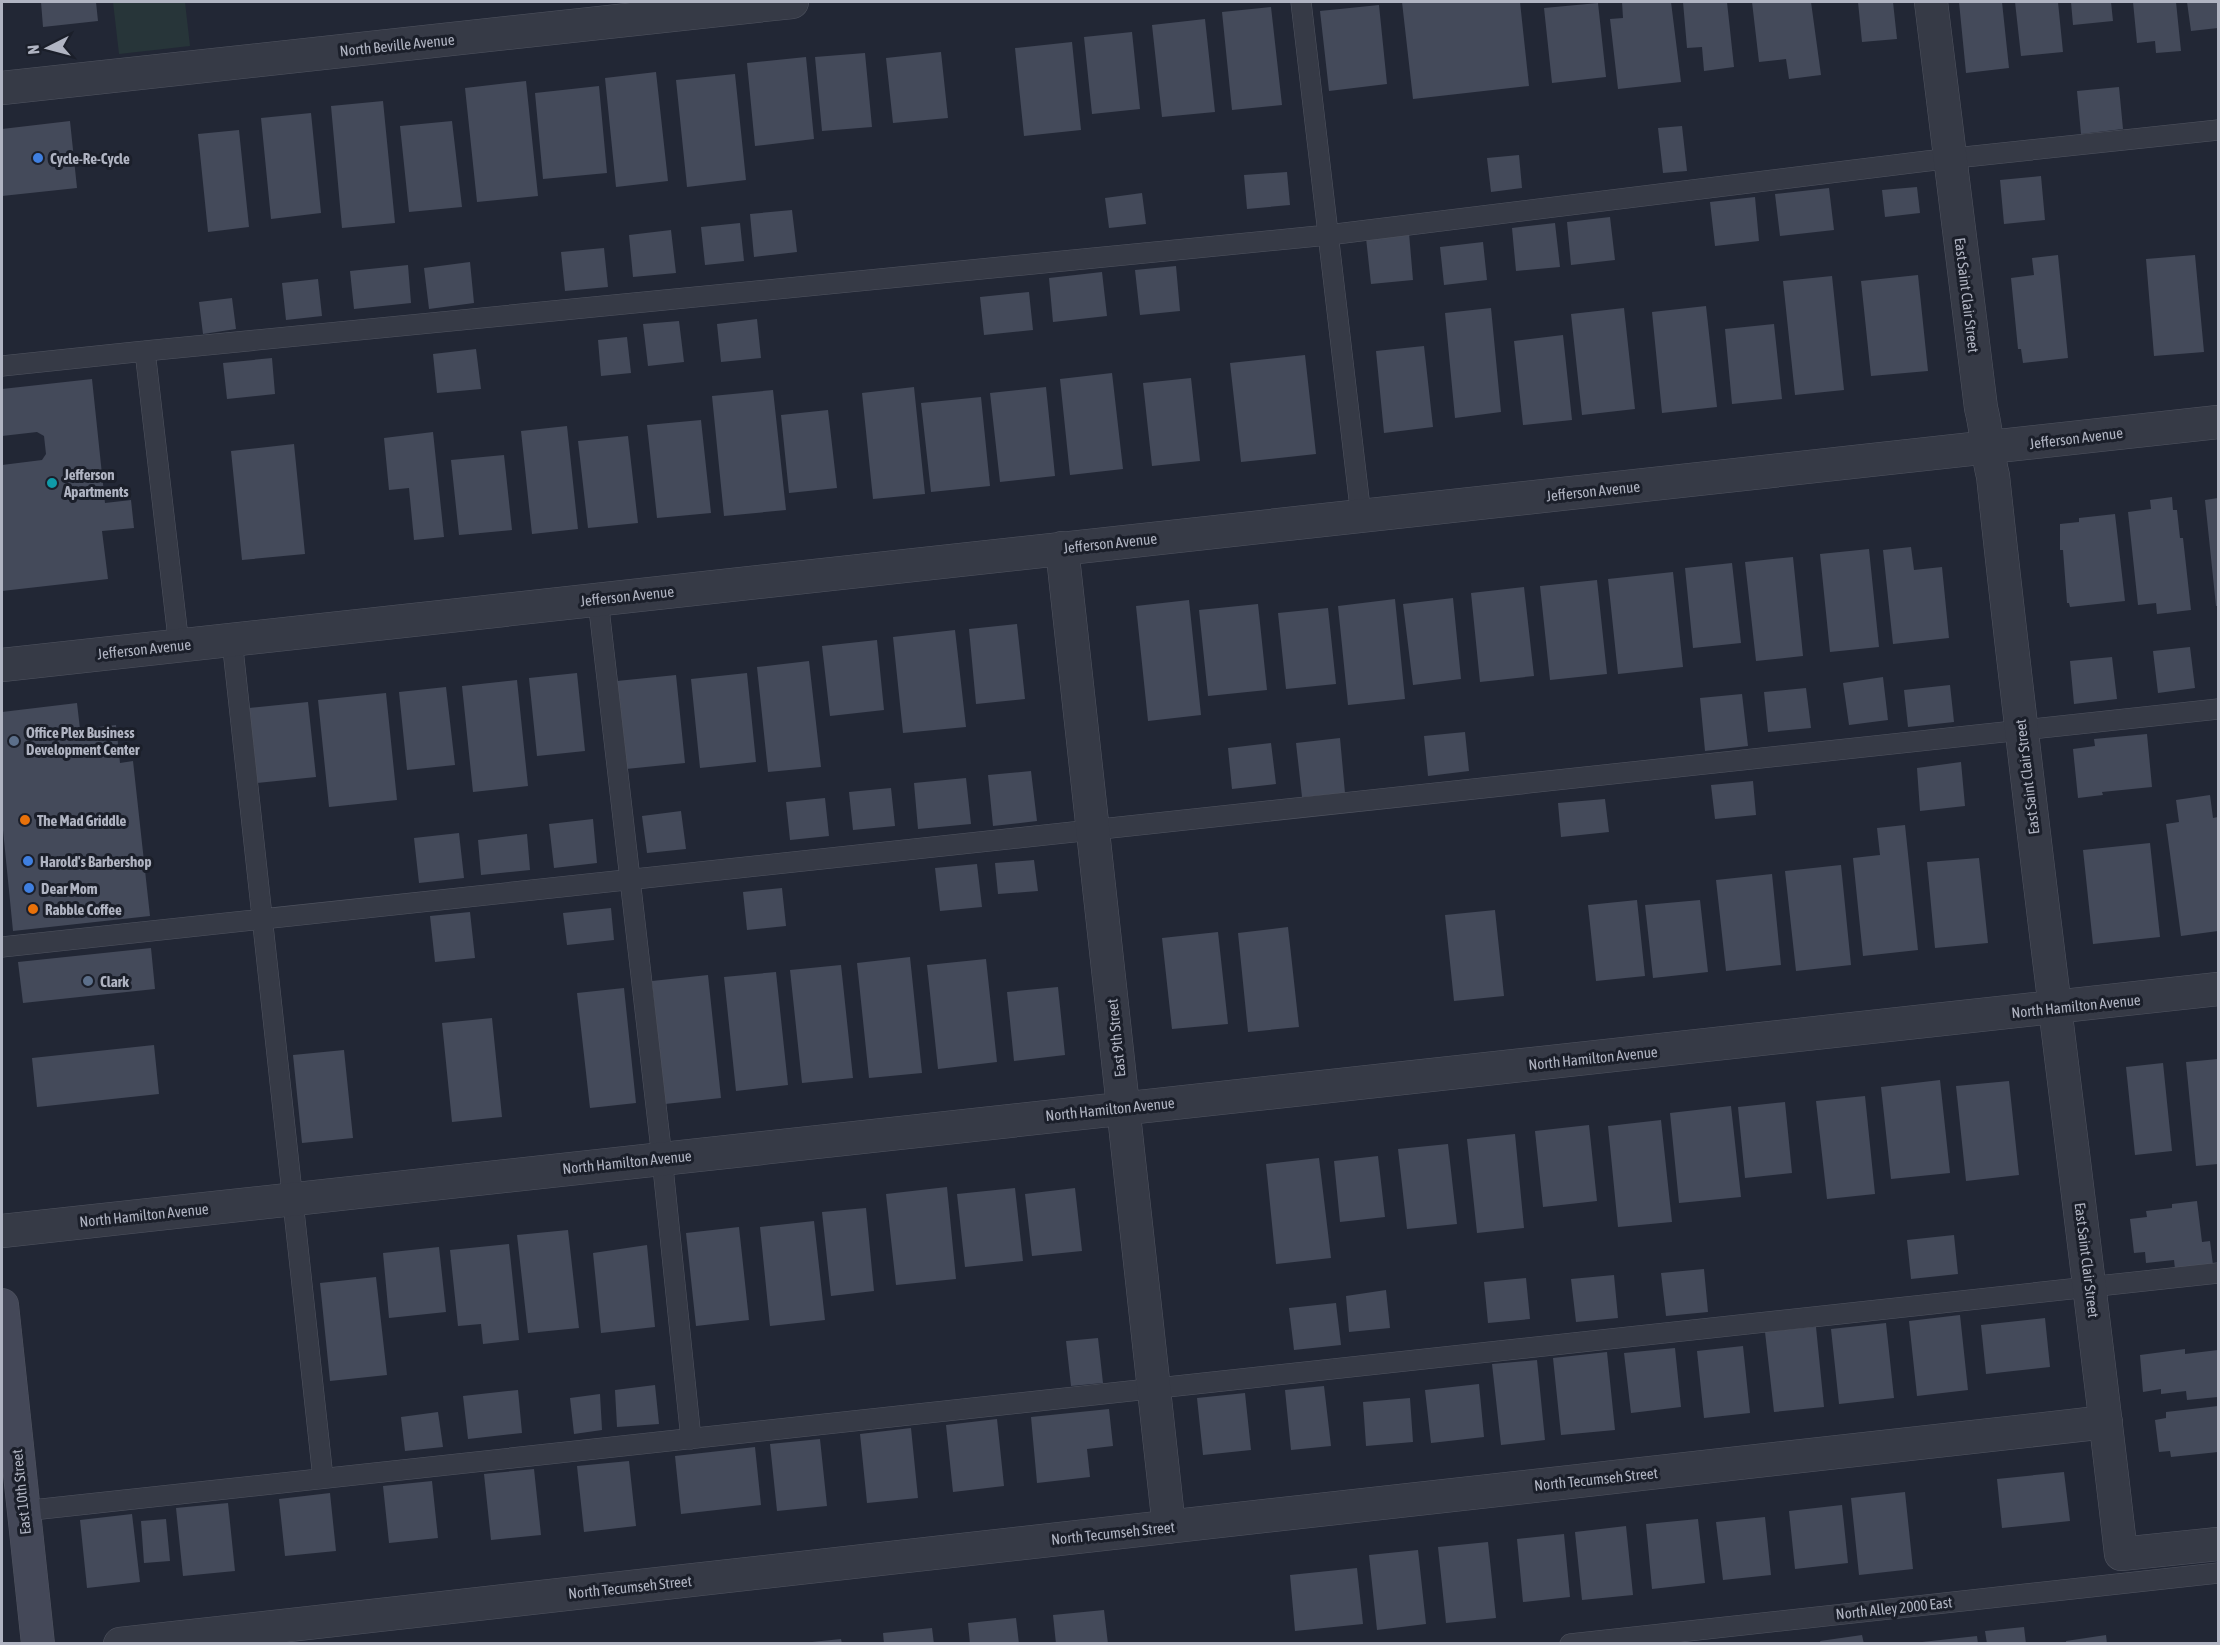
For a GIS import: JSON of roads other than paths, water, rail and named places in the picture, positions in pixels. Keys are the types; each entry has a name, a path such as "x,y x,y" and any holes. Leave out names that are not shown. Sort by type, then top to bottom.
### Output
{"main road":[{"name":"East 10th Street","path":"2,1305 4,1346 38,1644"}],"street":[{"name":"North Beville Avenue","path":"2,88 792,2"},
{"name":"East Saint Clair Street","path":"1931,2 1987,448 1994,485 2055,1008 2091,1286 2121,1554 2218,1544"},
{"name":"Jefferson Avenue","path":"2,665 2218,422"},
{"name":"East 9th Street","path":"1062,549 1169,1527"},
{"name":"North Hamilton Avenue","path":"2,1231 2218,990"},
{"name":"North Tecumseh Street","path":"120,1644 2106,1422"}],"lane":[{"path":"1301,2 1361,516"},
{"path":"2,366 1328,235 1950,159 2218,130"},
{"path":"145,351 179,646"},
{"path":"598,600 662,1158 691,1439"},
{"path":"232,640 323,1478"},
{"path":"2,946 2218,709"},
{"path":"23,1511 2218,1273"},
{"name":"North Alley 2000 East","path":"1570,1644 2218,1574"}],"place":[{"name":"Cycle-Re-Cycle","path":"38,158"},
{"name":"Jefferson Apartments","path":"52,483"},
{"name":"Office Plex Business Development Center","path":"14,741"},
{"name":"The Mad Griddle","path":"25,820"},
{"name":"Harold's Barbershop","path":"28,861"},
{"name":"Dear Mom","path":"29,888"},
{"name":"Rabble Coffee","path":"33,909"},
{"name":"Clark","path":"88,981"}]}
